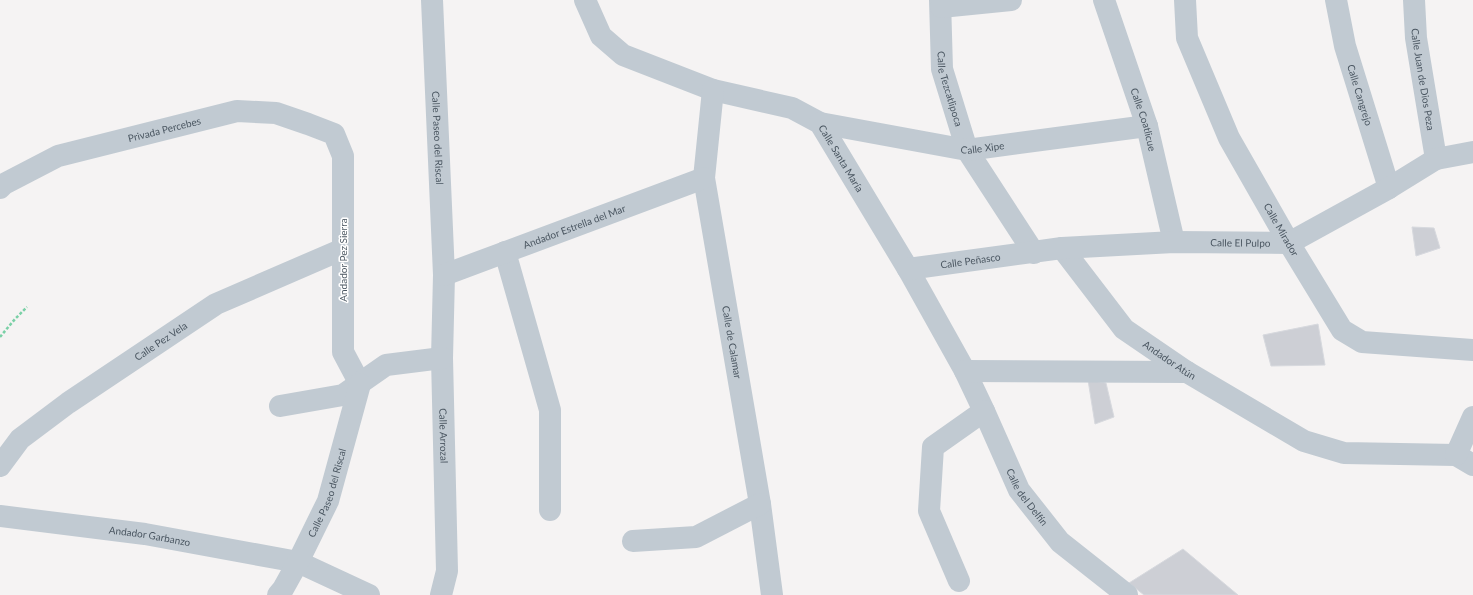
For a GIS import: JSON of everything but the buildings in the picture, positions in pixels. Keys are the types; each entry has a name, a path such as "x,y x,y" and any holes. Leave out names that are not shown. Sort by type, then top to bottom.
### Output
{"street":[{"name":"Calle Paseo del Riscal","path":"432,0 444,275"},
{"name":"Calle Santa María","path":"585,0 601,36 623,55 713,90 792,108 820,123 908,269 965,371"},
{"path":"940,3 1010,0"},
{"name":"Calle Coatlicue","path":"1104,0 1147,126 1174,242"},
{"name":"Calle Mirador","path":"1185,0 1187,38 1229,138 1289,243 1342,330 1362,342 1473,350"},
{"name":"Calle Cangrejo","path":"1336,0 1345,46 1390,188"},
{"name":"Calle Juan de Dios Peza","path":"1414,0 1416,38 1436,159"},
{"name":"Calle Tezcatlipoca","path":"940,3 942,69 968,150 1034,253"},
{"name":"Calle de Calamar","path":"713,90 704,178 760,504 772,595"},
{"name":"Privada Percebes","path":"0,188 4,184 58,156 237,111 276,113 334,134"},
{"name":"Calle Xipe","path":"820,123 968,150 1147,126"},
{"name":"Andador Pez Sierra","path":"334,134 343,156 343,352 360,384"},
{"name":"Calle El Pulpo","path":"1034,253 1062,248 1174,242 1289,243 1390,188 1436,159 1473,152"},
{"name":"Andador Estrella del Mar","path":"444,275 704,178"},
{"name":"Andador Atún","path":"1062,248 1124,329 1187,372 1304,441 1344,453 1464,460"},
{"name":"Calle Pez Vela","path":"0,466 20,439 68,403 216,304 343,249"},
{"path":"505,252 550,410 550,510"},
{"name":"Calle Peñasco","path":"908,269 1034,253"},
{"name":"Calle Arrozal","path":"441,595 447,571 442,358 444,275"},
{"path":"280,406 343,394 360,384 386,365 442,358"},
{"path":"965,371 1187,372"},
{"name":"Calle del Delfín","path":"965,371 1019,490 1060,542 1127,595"},
{"name":"Calle Paseo del Riscal","path":"278,595 298,562 328,501 360,384"},
{"path":"959,581 929,511 933,448 984,411"},
{"path":"1464,460 1473,417"},
{"path":"633,541 696,537 760,504"},
{"name":"Andador Garbanzo","path":"0,516 145,534 298,562 369,595"}],"path":[{"path":"0,337 15,319 27,308"}]}
